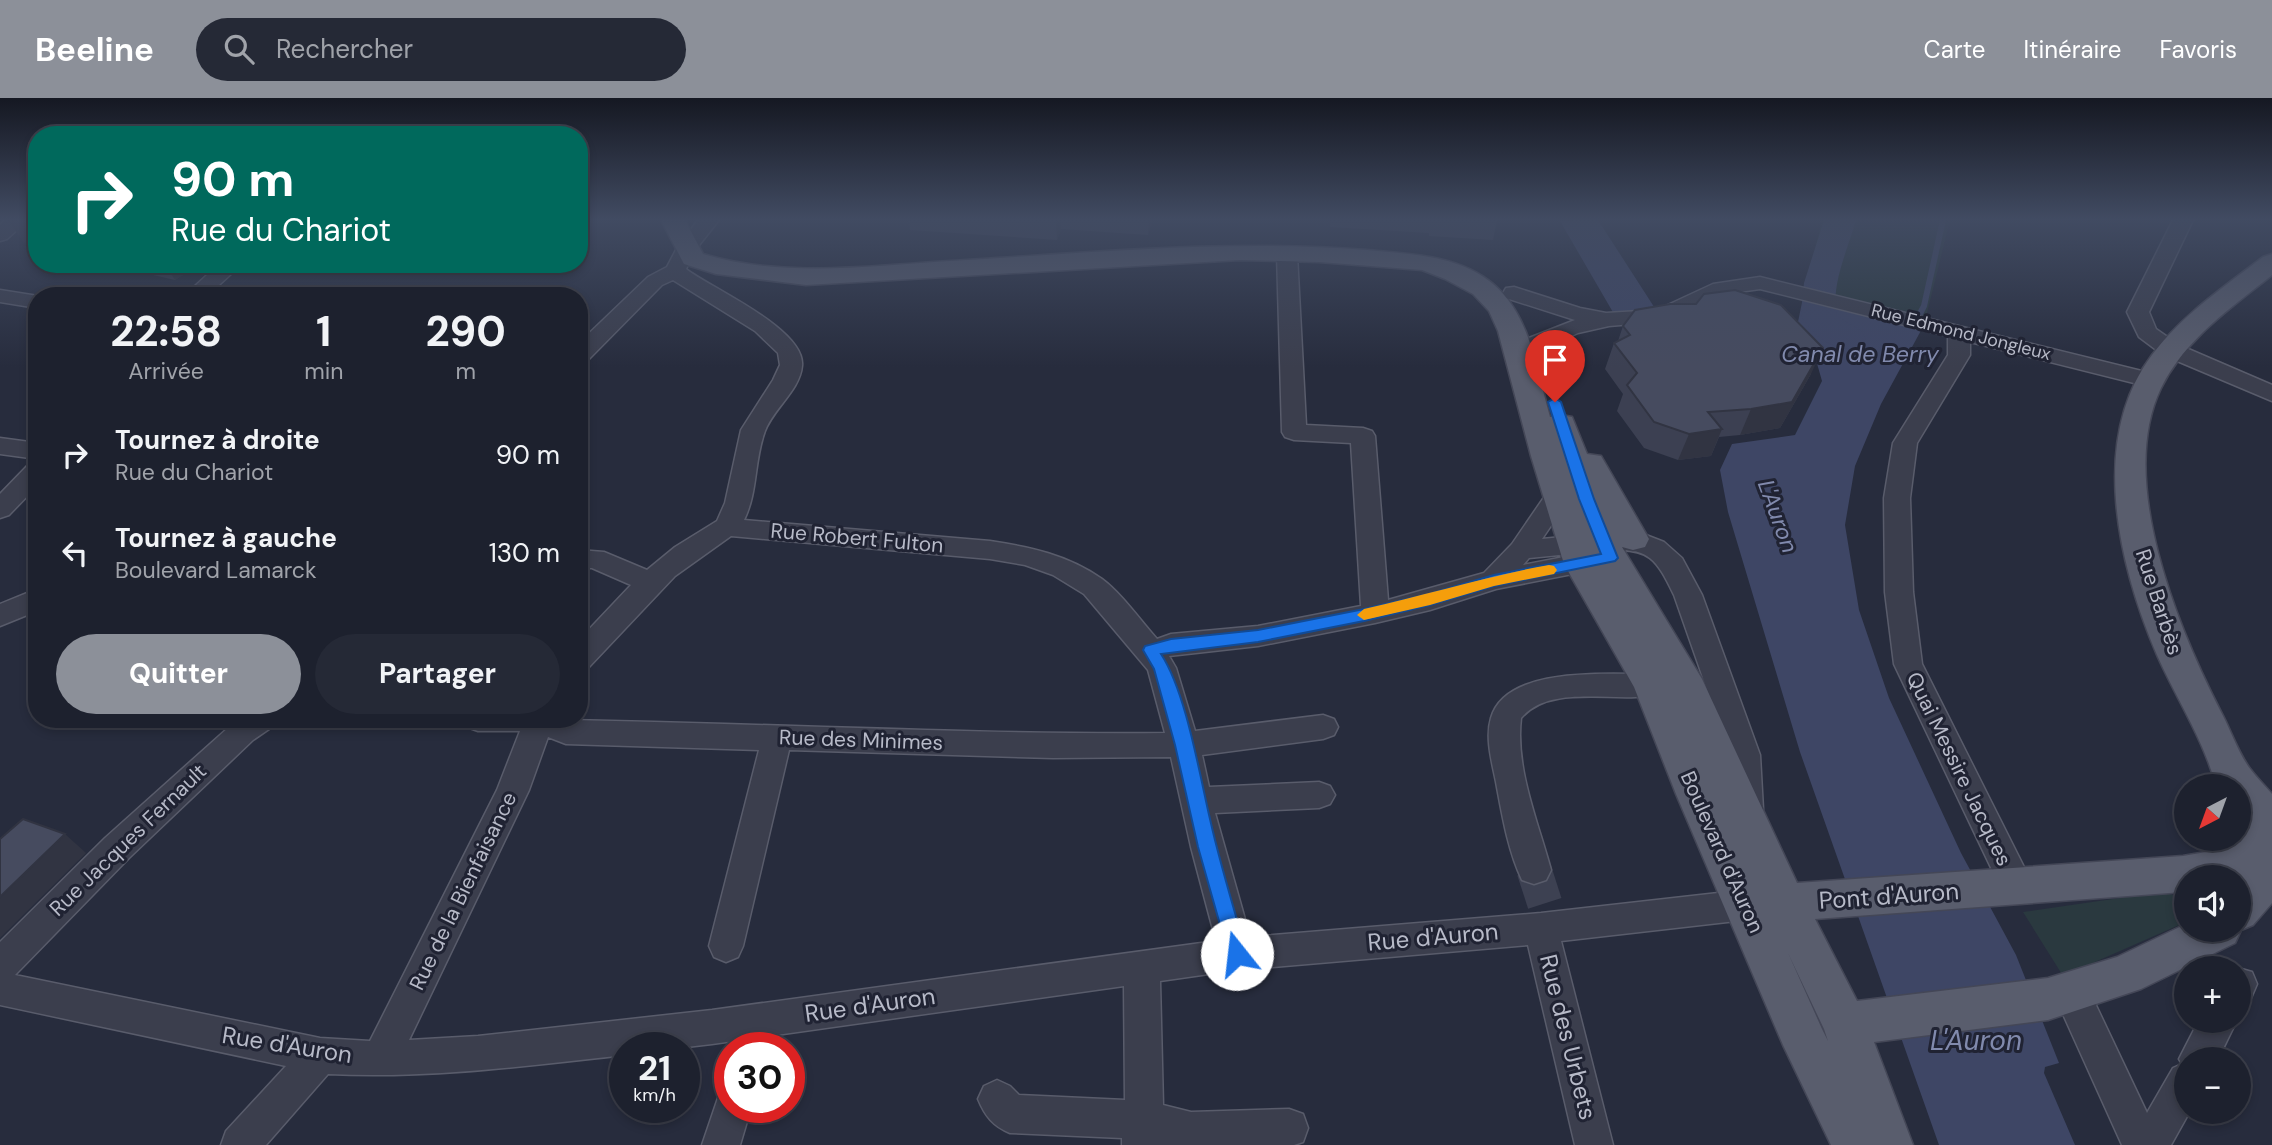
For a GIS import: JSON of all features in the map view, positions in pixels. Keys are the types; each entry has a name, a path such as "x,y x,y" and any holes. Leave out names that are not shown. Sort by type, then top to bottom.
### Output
{"main road":[{"path":"747,269 806,277 947,269"},
{"path":"1442,269 1482,288 1501,308 1512,331 1558,496 1600,550"},
{"path":"1478,269 1514,293 1524,305 1600,550"},
{"name":"Rue Barbès","path":"2254,825 2167,636 2144,566 2130,486 2132,433 2150,380 2171,350 2263,269"},
{"name":"Boulevard d'Auron","path":"1600,550 1652,685 1763,915 1806,1045 1857,1145"},
{"name":"Boulevard d'Auron","path":"1600,550 1684,679 1748,818 1763,915"},
{"path":"2251,897 2262,885 2254,825"},
{"name":"Pont d'Auron","path":"2199,865 2254,825"},
{"name":"Pont d'Auron","path":"1763,915 1840,900 2174,876"},
{"path":"2251,915 2272,906"},
{"path":"1763,915 1845,1024 1889,1145"},
{"path":"1845,1024 2059,995 2125,975 2193,942"}],"street":[{"path":"588,347 669,269"},
{"path":"588,649 649,582 703,539 727,527 738,504 752,430 788,372 791,359 785,345 757,323 688,284 684,269"},
{"path":"1288,269 1294,432 1363,436 1375,612"},
{"path":"2159,269 2138,313 2147,332 2171,350 2272,394"},
{"path":"205,287 221,273"},
{"name":"Rue Edmond Jongleux","path":"1536,343 1571,328 1615,319 1659,316 1680,309 1720,288 1760,283 2150,380"},
{"name":"Rue Edmond Jongleux","path":"1514,293 1576,314 1615,319"},
{"path":"0,296 28,301"},
{"name":"Quai Messire Jacques","path":"1959,332 1959,355 1905,443 1897,498 1899,592 1908,664 2004,886"},
{"path":"0,446 28,450"},
{"path":"0,509 28,480"},
{"path":"1494,580 1521,551 1558,496"},
{"name":"Rue Robert Fulton","path":"727,527 990,550 1028,556 1063,568 1094,587 1151,650 1162,668 1237,954"},
{"name":"Boulevard d'Auron","path":"1600,550 1654,548 1673,565 1688,595 1745,755 1748,818"},
{"path":"1521,551 1600,550"},
{"path":"1151,650 1171,645 1258,636 1375,612 1600,550"},
{"path":"588,559 595,559 649,582"},
{"path":"0,591 28,600"},
{"path":"0,616 28,603"},
{"path":"1534,870 1507,764 1506,718 1510,710 1533,695 1555,689 1652,685"},
{"name":"Rue des Minimes","path":"557,728 566,732 1053,746 1184,745 1323,727"},
{"name":"Rue Jacques Fernault","path":"0,965 117,848 248,728"},
{"name":"Rue de la Bienfaisance","path":"380,1059 513,790 537,728"},
{"path":"726,946 777,738"},
{"path":"1197,802 1319,795"},
{"name":"Rue d'Auron","path":"762,1032 1237,954 1547,920 1763,915"},
{"name":"Rue des Urbets","path":"1547,920 1594,1145"},
{"path":"1142,968 1143,1133"},
{"name":"Rue d'Auron","path":"0,988 320,1056 380,1059 714,1037"},
{"path":"2059,995 2143,1145"},
{"path":"240,1145 320,1056"},
{"path":"997,1099 1010,1114 1143,1133 1289,1128"},
{"path":"2150,1145 2174,1102"},
{"path":"721,1145 728,1123"}],"shaded area":[{"path":"1810,269 1938,269 1924,325 1804,293"},
{"path":"2161,892 2174,895 2174,927 2063,976 2023,912"}],"water":[{"path":"1588,269 1630,269 1658,313 1635,310 1614,314"},
{"name":"L'Auron","path":"1804,293 1924,325 1881,404 1855,466 1845,525 1859,610 1889,698 1961,853 2016,955 2059,1063 2045,1067 2044,1073 2075,1145 1939,1145 1800,752 1728,512 1720,470 1732,444 1795,435 1822,381 1816,360 1794,341"}],"building":[{"path":"1735,290 1781,305 1823,348 1792,402 1751,409 1708,412 1722,429 1689,434 1654,422 1627,385 1637,373 1614,343 1630,335 1623,326 1635,310 1670,304 1696,304 1704,294"},
{"path":"23,819 65,834 0,897 0,839"}],"waterway":[{"name":"Canal de Berry","path":"1825,269 1819,297 1819,316 1836,333 1848,339"},
{"path":"1914,325 1924,306 1932,269"}],"tunnel":[{"path":"1534,870 1545,904"}],"slow traffic":[{"path":"1364,615 1430,600 1494,580 1549,570"}],"route":[{"path":"1237,954 1207,847 1184,745 1162,668 1151,650 1171,645 1258,636 1364,615 1430,600 1494,580 1610,558 1571,457 1555,402"}]}
